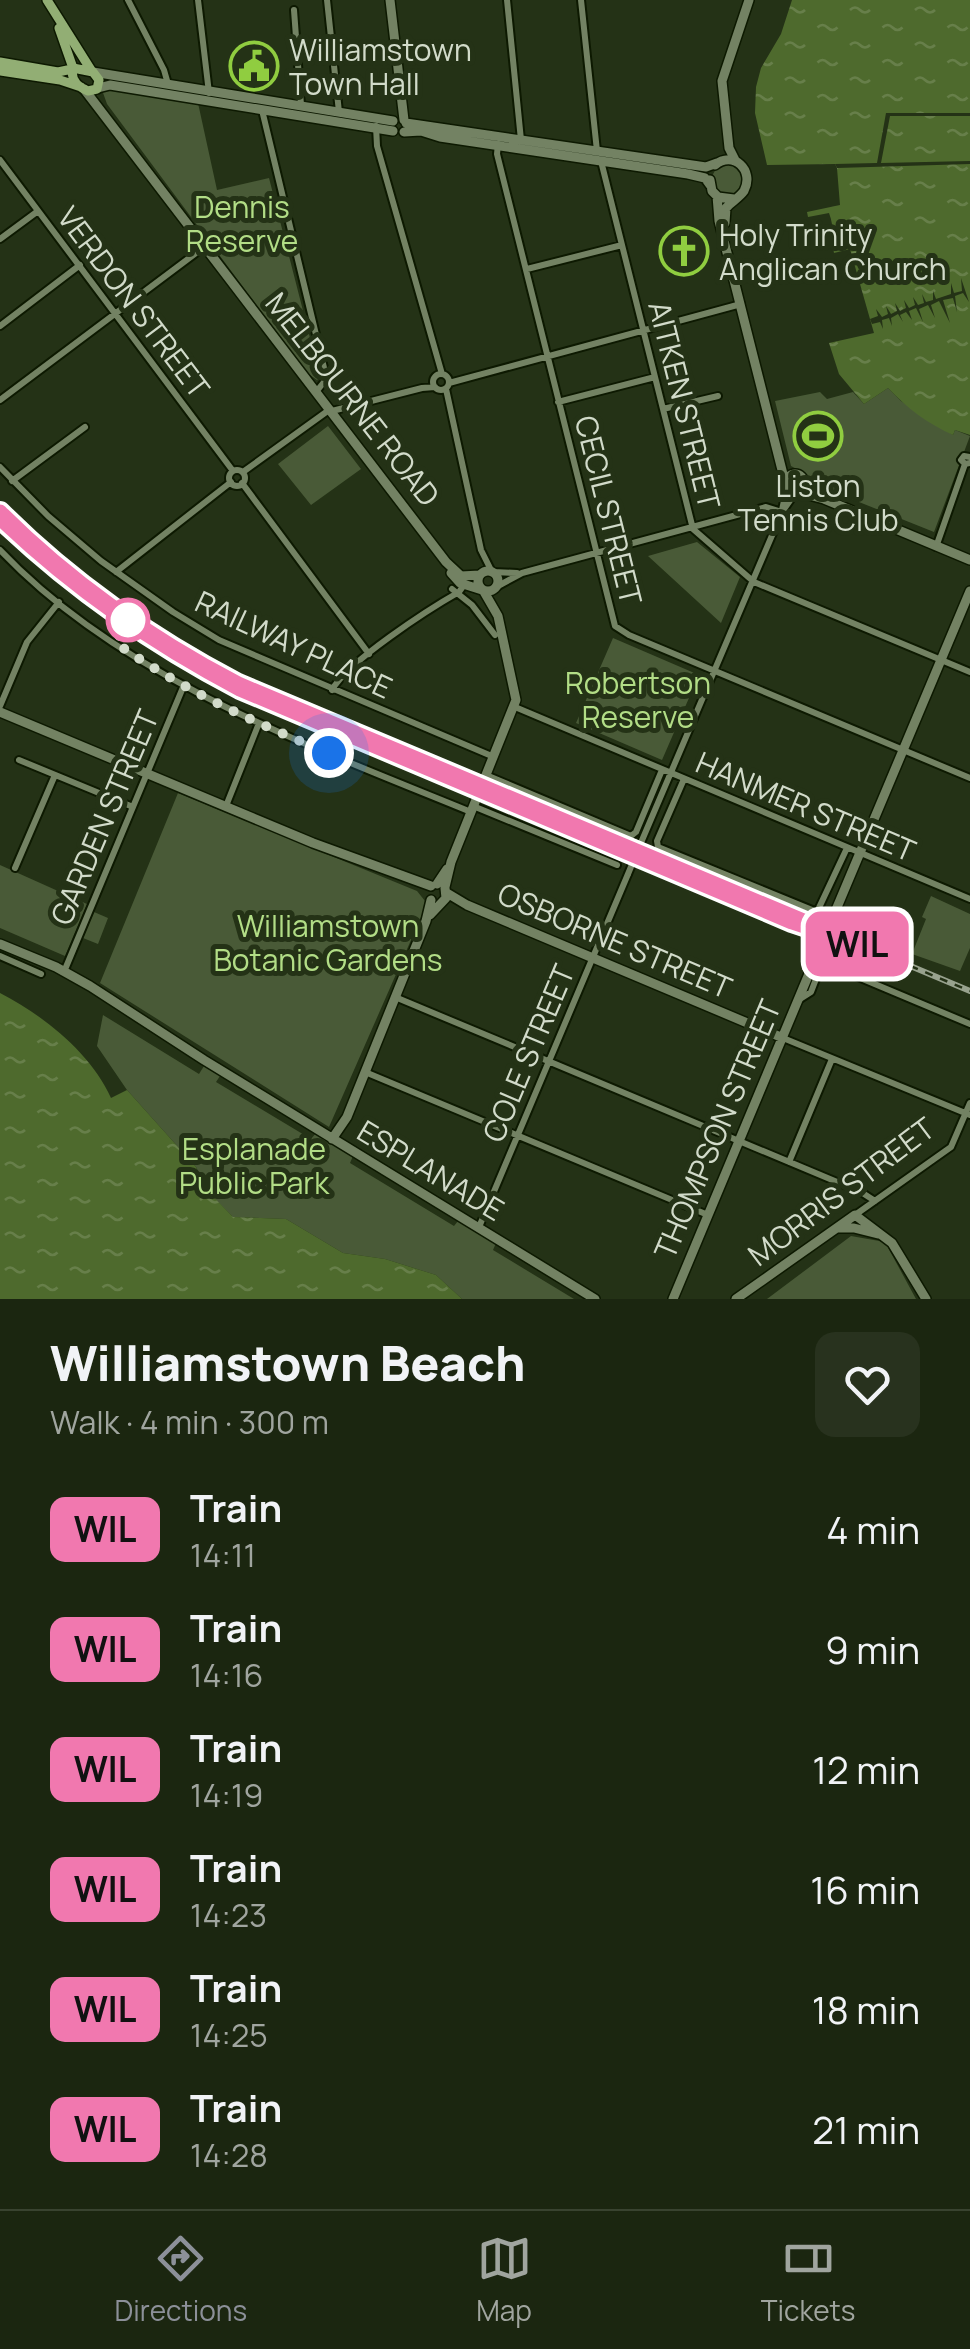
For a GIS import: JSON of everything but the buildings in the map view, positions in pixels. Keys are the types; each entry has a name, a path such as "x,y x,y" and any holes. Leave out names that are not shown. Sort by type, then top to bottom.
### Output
{"main road":[{"path":"46,0 69,52 74,80 82,88"},
{"path":"0,71 47,78 92,92 98,88 98,78 46,0"},
{"path":"0,62 60,72 72,68 92,71"}],"street":[{"path":"128,0 164,70 168,86"},
{"path":"198,0 212,98"},
{"path":"327,0 339,112"},
{"path":"390,0 400,94 399,124"},
{"path":"507,0 522,140"},
{"name":"AITKEN STREET","path":"581,0 599,156 693,529 754,582 970,672"},
{"path":"710,184 721,156 724,71 749,0"},
{"path":"294,10 300,112"},
{"path":"92,71 262,110 339,112 376,124"},
{"path":"98,88 110,84 599,156 708,168 727,158 737,161"},
{"name":"MELBOURNE ROAD","path":"82,88 446,562 494,635"},
{"name":"MELBOURNE ROAD","path":"98,88 111,124"},
{"path":"262,110 325,372 324,382 316,392"},
{"path":"723,110 728,148 744,169 746,181 743,192 724,211 727,242"},
{"path":"332,1139 347,1117 515,708 514,684 498,616 498,577 481,550 447,402 377,146 376,124"},
{"path":"499,141 522,140 700,176 710,184 717,196 719,221 778,453 792,489"},
{"name":"CECIL STREET","path":"499,141 497,154 618,630 970,778"},
{"name":"VERDON STREET","path":"0,160 232,471"},
{"path":"717,196 734,199"},
{"path":"0,239 38,210"},
{"path":"526,268 622,245"},
{"path":"0,400 204,247"},
{"path":"0,326 80,266"},
{"path":"242,483 231,482 232,471 243,472 331,410 742,304"},
{"path":"558,402 655,377"},
{"path":"663,409 718,396"},
{"path":"12,481 85,428"},
{"path":"778,453 784,465 824,499"},
{"path":"936,546 968,461"},
{"name":"RAILWAY PLACE","path":"0,467 48,516 116,572 219,640 494,758"},
{"path":"243,472 242,483 369,654"},
{"path":"792,489 788,477 800,478"},
{"path":"792,489 802,488 800,478"},
{"path":"116,572 231,482"},
{"path":"792,489 970,560"},
{"name":"COLE STREET","path":"479,1227 792,489"},
{"path":"459,585 491,591 522,573 752,514 781,514"},
{"path":"0,550 59,602 184,686 259,723 616,865"},
{"path":"481,550 478,584 498,616"},
{"path":"332,690 336,681 459,585 492,572 522,573"},
{"name":"THOMPSON STREET","path":"673,1299 970,591"},
{"path":"0,709 27,642 59,602"},
{"name":"GARDEN STREET","path":"65,969 184,686"},
{"name":"HANMER STREET","path":"515,708 970,898"},
{"name":"OSBORNE STREET","path":"0,709 968,1115"},
{"path":"226,806 259,723"},
{"path":"19,760 133,807"},
{"path":"486,775 632,836 662,770"},
{"path":"15,868 55,775"},
{"path":"684,779 657,842 659,847 817,912 847,848"},
{"name":"ESPLANADE","path":"0,941 65,969 332,1139 595,1299"},
{"path":"0,956 41,974"},
{"path":"799,1000 809,995 821,968 827,964 970,1024"},
{"path":"394,996 856,1190 863,1197 861,1228 868,1227"},
{"path":"788,1162 832,1059"},
{"path":"364,1072 708,1216"},
{"name":"MORRIS STREET","path":"736,1299 951,1147 970,1103"},
{"path":"856,1190 868,1227"},
{"path":"835,1230 868,1227 889,1240 926,1299"}],"green space":[{"name":"Dennis Reserve","path":"102,90 198,103 217,190 269,178 320,377 317,380 307,373 107,104"},
{"path":"728,164 739,169 744,180 739,191 728,196 717,191 712,180 717,169"},
{"path":"888,388 953,435 955,430 970,436 934,532 809,482 806,474 791,466 775,401 820,392 827,399 853,392 864,404"},
{"path":"328,426 361,469 311,505 278,464"},
{"path":"697,542 740,577 721,623 648,556"},
{"name":"Robertson Reserve","path":"613,638 699,675 662,760 576,723"},
{"name":"Williamstown Botanic Gardens","path":"178,793 417,891 425,901 329,1127 100,983"},
{"path":"0,865 87,904 65,956 0,928"},
{"path":"931,896 970,914 970,948 960,971 912,954"},
{"path":"94,912 108,918 98,944 83,938"},
{"name":"Esplanade Public Park","path":"103,1015 199,1074 204,1066 220,1076 216,1082 311,1139 316,1133 353,1156 350,1163 454,1226 458,1221 496,1243 493,1250 574,1299 462,1299 436,1275 385,1259 343,1253 286,1219 233,1217 207,1191 196,1167 127,1090 97,1046"},
{"path":"851,1236 885,1242 916,1299 767,1299"}],"water":[{"path":"792,0 970,0 970,435 955,430 953,435 935,426 888,388 864,404 839,374 829,343 874,333 850,249 834,253 829,213 808,217 807,212 840,205 837,168 835,164 767,165 755,113 761,68 781,34"},
{"path":"0,993 33,1012 64,1037 91,1066 111,1098 127,1090 196,1167 202,1185 233,1217 286,1219 343,1253 385,1259 436,1275 462,1299 0,1299"}],"pier":[{"path":"886,113 970,116 890,116 881,163 970,164 837,168 835,164 877,163"},
{"path":"961,278 969,302 963,293 955,296 957,312 953,298 943,300 950,323 939,301 931,305 935,318 928,305 919,309 923,322 916,308 909,311 912,320 906,312 900,315 903,322 898,314 891,318 892,326 889,318 882,320 883,329 880,322 872,324 870,319 878,316 876,309 882,317 888,314 886,306 891,314 897,311 895,303 900,311 906,308 904,300 909,308 915,305 913,297 918,305 924,303 922,294 926,302 933,300 933,291 936,299 951,294 951,283 954,293 962,291"}],"railway":[{"path":"0,512 54,562 112,607 238,684 970,991"}],"train":[{"name":"WIL","path":"0,512 102,601 148,633 238,684 858,944 792,922 240,689 119,617 0,518"}],"place":[{"name":"Williamstown Town Hall","path":"254,66"},
{"name":"Holy Trinity Anglican Church","path":"684,251"},
{"name":"Liston Tennis Club","path":"818,436"}],"route":[{"path":"128,620 116,643 140,660 222,706 329,753"}]}
